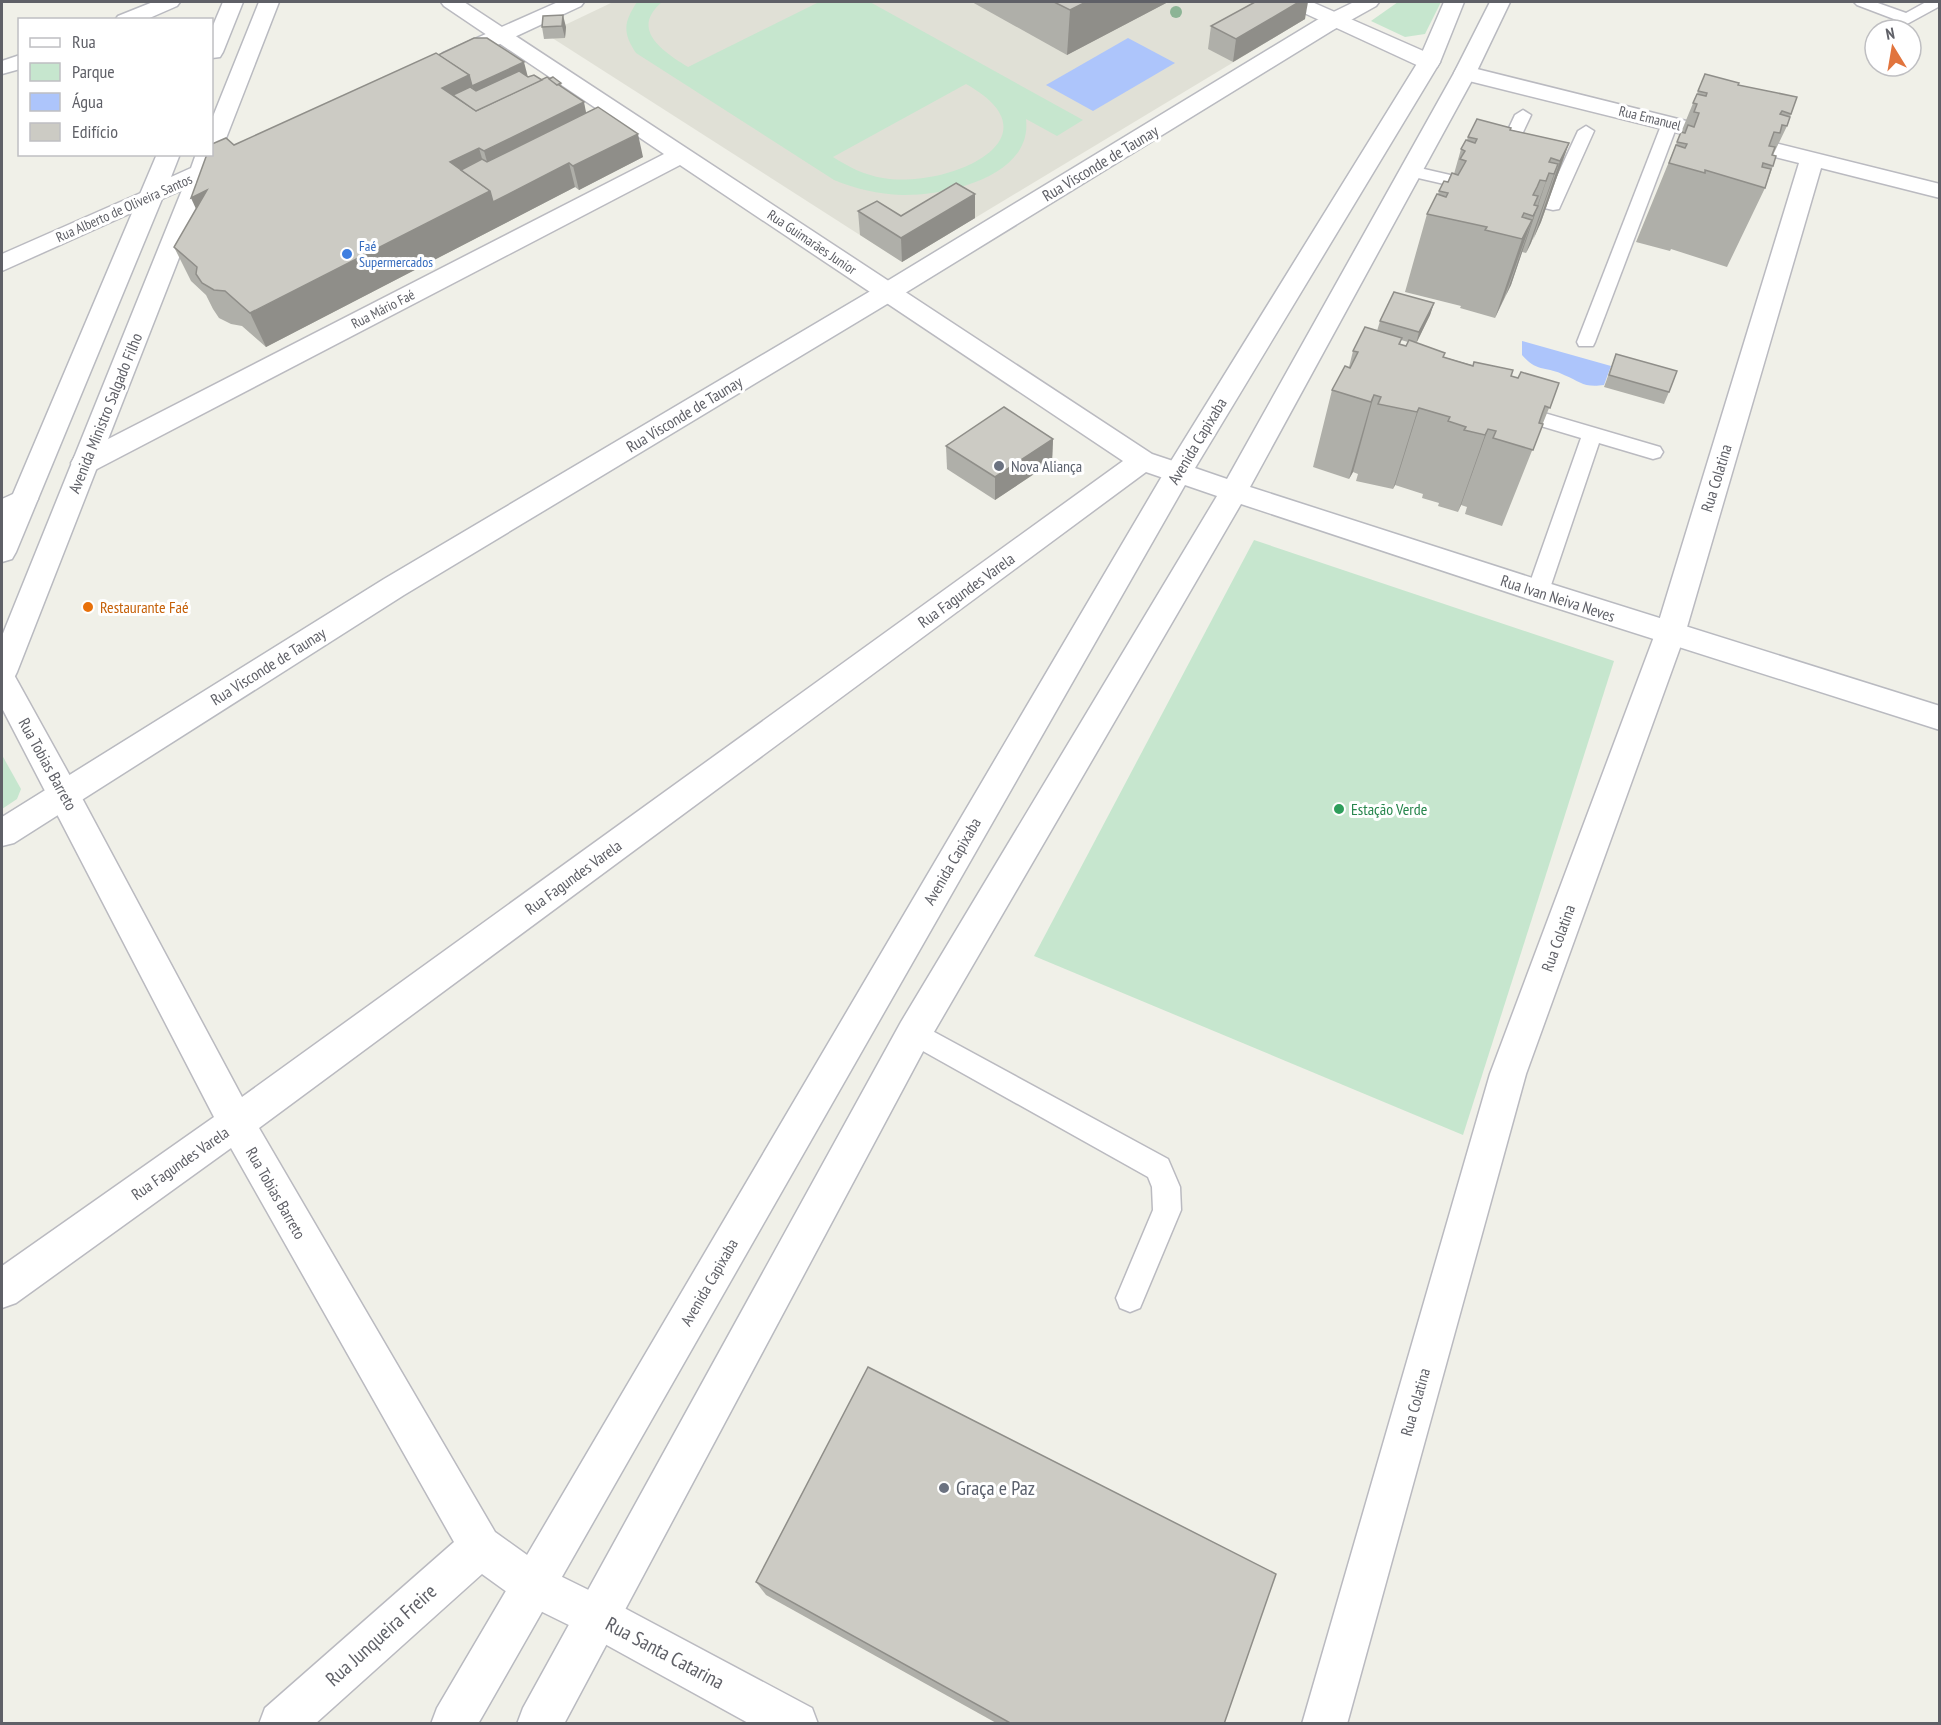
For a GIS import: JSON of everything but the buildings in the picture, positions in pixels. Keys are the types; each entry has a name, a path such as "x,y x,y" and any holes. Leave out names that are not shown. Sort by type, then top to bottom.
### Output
{"street":[{"path":"129,18 170,2"},
{"path":"213,50 233,2"},
{"path":"213,143 269,2"},
{"name":"Rua Guimarães Junior","path":"451,2 1142,461 1178,473"},
{"path":"432,67 574,2"},
{"name":"Rua Emanuel","path":"1296,2 1429,62 1466,73 1940,190"},
{"name":"Rua Visconde de Taunay","path":"2,833 394,587 888,292 1305,38 1369,2"},
{"name":"Avenida Capixaba","path":"453,1724 1178,473 1429,62 1454,2"},
{"path":"540,1724 914,1033 1233,493 1466,73 1500,2"},
{"path":"2,68 18,62"},
{"name":"Rua Mário Faé","path":"85,463 681,155"},
{"path":"2,552 13,505 168,156"},
{"name":"Rua Colatina","path":"1324,1724 1508,1074 1670,634 1812,158"},
{"name":"Rua Alberto de Oliveira Santos","path":"2,263 152,195 213,162"},
{"name":"Avenida Ministro Salgado Filho","path":"2,672 85,463 213,162"},
{"name":"Rua Fagundes Varela","path":"2,1289 236,1123 1142,461"},
{"name":"Rua Ivan Neiva Neves","path":"1178,473 1233,493 1670,634 1940,718"},
{"name":"Rua Tobias Barreto","path":"2,681 64,794 236,1123 480,1547 533,1584"},
{"name":"Rua Junqueira Freire","path":"281,1724 480,1547"},
{"name":"Rua Santa Catarina","path":"533,1584 796,1724"}],"lane":[{"path":"1862,2 1907,19 1936,2"},
{"path":"1488,189 1523,115"},
{"path":"1586,342 1670,123"},
{"path":"1411,171 1553,205 1586,131"},
{"path":"1492,405 1653,452"},
{"path":"1538,591 1592,434"},
{"path":"914,1033 1158,1168 1166,1187 1167,1210 1130,1298"}],"shaded area":[{"path":"613,2 1270,2 1305,19 902,262 546,34"}],"green space":[{"path":"637,2 662,2 653,12 649,22 649,31 661,47 688,67 819,2 870,2 1083,120 1057,136 1026,119 1024,139 1016,155 1001,169 962,187 940,192 902,195 884,194 859,188 834,180 636,53 628,39 626,27","holes":["966,84 993,104 1003,123 999,141 985,156 963,168 936,176 909,179 883,178 857,170 833,157"]},
{"path":"1398,2 1441,2 1425,34 1405,37 1371,21"},
{"name":"Estação Verde","path":"1254,540 1614,661 1463,1135 1034,956"},
{"path":"2,755 21,789 17,799 2,809"}],"water":[{"path":"1128,38 1175,63 1093,111 1046,85"},
{"path":"1522,341 1611,366 1604,385 1587,385 1558,372 1532,364 1522,355"}],"place":[{"name":"Faé Supermercados","path":"347,254"},
{"name":"Nova Aliança","path":"999,466"},
{"name":"Restaurante Faé","path":"88,607"},
{"name":"Estação Verde","path":"1339,809"},
{"name":"Graça e Paz","path":"944,1488"}]}
